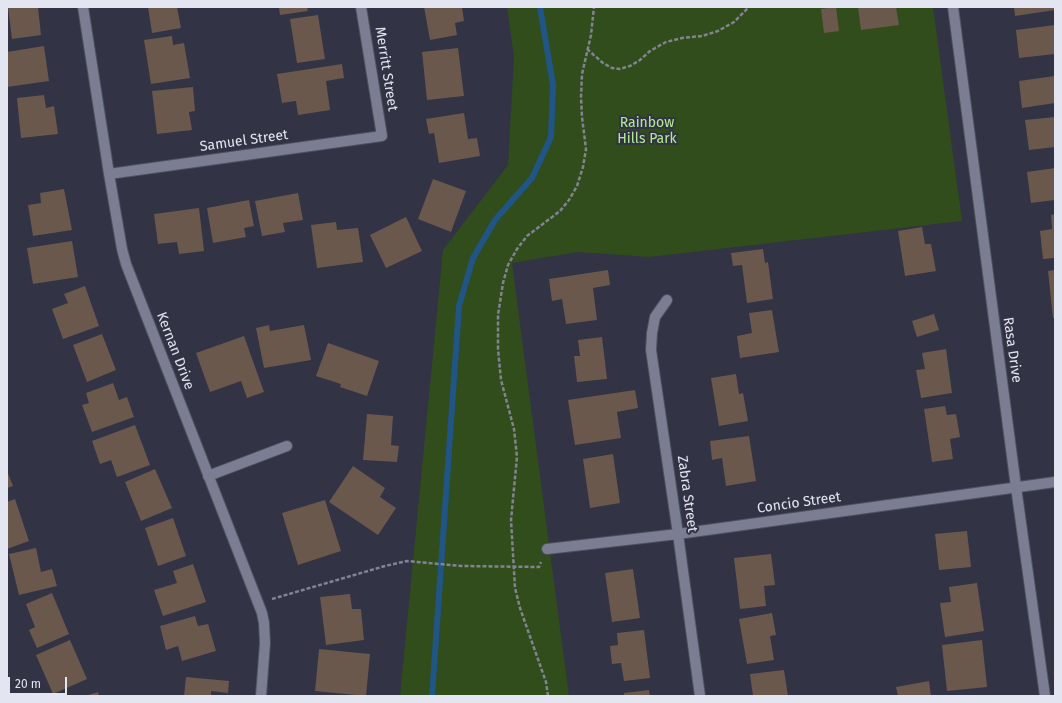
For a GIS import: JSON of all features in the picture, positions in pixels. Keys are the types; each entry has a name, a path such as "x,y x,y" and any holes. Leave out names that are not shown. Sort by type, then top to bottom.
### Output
{"street":[{"name":"Kernan Drive","path":"83,7 122,249 126,264 258,604 264,623 265,643 261,696"},
{"name":"Merritt Street","path":"361,7 382,136"},
{"name":"Rasa Drive","path":"953,7 1045,696"},
{"name":"Samuel Street","path":"109,174 382,136"},
{"name":"Zabra Street","path":"667,300 655,317 651,350 700,696"},
{"path":"208,476 287,446"},
{"name":"Concio Street","path":"547,549 678,534 1055,482"}],"path":[{"path":"548,696 546,682 520,608 515,588 511,520 517,457 514,429 501,380 498,349 498,315 508,265 517,249 527,236 560,211 569,200 577,186 584,167 586,149 582,117 582,74 591,35 594,7"},
{"path":"587,49 612,68 630,66 650,51 666,42 682,38 702,36 718,31 734,22 750,7"},
{"path":"258,604 278,596 407,561 461,566 539,566 547,549"}],"green space":[{"name":"Rainbow Hills Park","path":"507,7 933,7 962,221 649,257 578,252 512,263 569,696 400,696 443,250 508,165 514,57"}],"building":[{"path":"8,7 38,7 41,35 12,39"},
{"path":"148,7 177,7 181,28 152,33"},
{"path":"279,7 307,7 308,11 280,15"},
{"path":"424,7 462,7 464,21 455,23 457,35 430,40"},
{"path":"836,7 839,31 824,33 821,9"},
{"path":"858,7 896,7 899,25 861,30"},
{"path":"1014,7 1055,7 1055,10 1015,16"},
{"path":"318,15 325,59 297,63 290,19"},
{"path":"1055,25 1055,54 1019,58 1016,30"},
{"path":"172,36 173,45 184,43 190,78 151,84 144,40"},
{"path":"44,46 49,81 7,87 7,52"},
{"path":"458,48 464,96 427,100 422,52"},
{"path":"342,64 344,78 326,81 330,110 298,115 296,101 282,103 277,74"},
{"path":"1055,76 1055,103 1022,108 1019,81"},
{"path":"193,87 195,111 189,112 192,130 157,134 152,91"},
{"path":"44,95 46,108 54,106 58,134 21,138 17,98"},
{"path":"464,113 468,139 477,138 480,156 439,163 434,133 429,134 426,119"},
{"path":"1055,117 1055,147 1029,150 1025,120"},
{"path":"1055,168 1055,200 1031,203 1027,172"},
{"path":"433,179 466,191 451,232 418,219"},
{"path":"64,189 72,230 33,236 28,205 41,203 40,193"},
{"path":"298,193 303,220 283,223 285,232 262,236 255,201"},
{"path":"249,200 254,226 244,228 246,237 213,243 207,208"},
{"path":"199,208 204,251 179,254 177,242 158,244 154,214"},
{"path":"1055,214 1055,258 1043,259 1040,231 1052,229 1051,215"},
{"path":"406,217 422,251 386,268 370,235"},
{"path":"336,222 337,230 358,228 363,262 317,268 311,225"},
{"path":"922,227 925,244 931,244 936,271 905,276 898,231"},
{"path":"72,241 78,277 33,284 27,248"},
{"path":"763,249 765,263 768,262 773,299 747,303 742,265 733,266 731,253"},
{"path":"608,270 610,285 593,288 597,320 566,324 562,299 552,301 549,279"},
{"path":"1055,270 1055,318 1053,318 1048,271"},
{"path":"85,286 99,326 63,339 52,309 68,303 64,294"},
{"path":"772,310 779,352 740,358 737,336 752,333 749,313"},
{"path":"934,314 939,330 917,337 912,321"},
{"path":"269,325 270,331 304,325 311,360 264,368 256,328"},
{"path":"102,334 116,370 87,382 73,345"},
{"path":"244,336 264,392 247,398 241,381 210,392 196,353"},
{"path":"602,337 607,379 577,382 574,356 580,356 578,340"},
{"path":"328,343 379,361 367,396 340,387 341,384 316,376"},
{"path":"946,349 952,393 921,398 916,370 925,369 922,353"},
{"path":"736,374 739,394 743,393 748,421 719,426 711,378"},
{"path":"113,383 119,400 127,397 134,417 92,432 82,405 89,403 86,393"},
{"path":"635,390 638,408 617,412 621,438 575,445 568,400"},
{"path":"945,406 947,415 956,414 960,437 950,439 953,459 932,462 924,409"},
{"path":"367,414 393,416 391,445 399,446 397,462 363,460"},
{"path":"135,425 150,465 117,477 111,460 100,464 92,441"},
{"path":"749,436 756,481 726,486 722,458 712,460 710,441"},
{"path":"613,454 620,503 590,508 583,459"},
{"path":"353,466 385,488 380,497 396,508 378,535 329,502"},
{"path":"155,469 172,508 141,521 125,482"},
{"path":"7,471 13,486 7,488"},
{"path":"15,499 29,541 7,549 7,502"},
{"path":"325,500 341,551 298,565 282,513"},
{"path":"173,518 186,556 158,566 145,528"},
{"path":"967,531 971,567 939,570 935,534"},
{"path":"36,548 41,572 52,569 57,586 19,595 9,554"},
{"path":"771,554 775,585 764,586 766,606 740,609 734,558"},
{"path":"193,564 206,602 163,616 154,590 177,583 173,571"},
{"path":"633,569 640,618 612,622 605,573"},
{"path":"977,583 984,631 945,637 940,603 951,602 949,587"},
{"path":"52,593 69,634 37,648 29,630 35,627 26,604"},
{"path":"350,594 352,609 361,609 364,640 326,645 320,597"},
{"path":"772,613 776,635 770,636 774,660 747,664 739,619"},
{"path":"195,616 198,626 208,624 216,651 182,661 178,646 166,650 160,626"},
{"path":"644,630 650,678 624,681 621,663 612,664 610,646 618,645 617,633"},
{"path":"70,640 87,679 53,694 36,655"},
{"path":"982,640 987,687 947,691 942,645"},
{"path":"319,649 370,654 366,696 315,691"},
{"path":"784,670 788,696 753,696 750,674"},
{"path":"186,677 229,681 228,693 211,691 211,696 184,696"},
{"path":"929,681 931,696 898,696 896,687"},
{"path":"649,690 650,696 624,696 624,693"},
{"path":"98,692 99,696 85,696"}],"waterway":[{"path":"432,696 459,306 473,258 495,220 532,178 551,137 553,85 540,7"}]}
